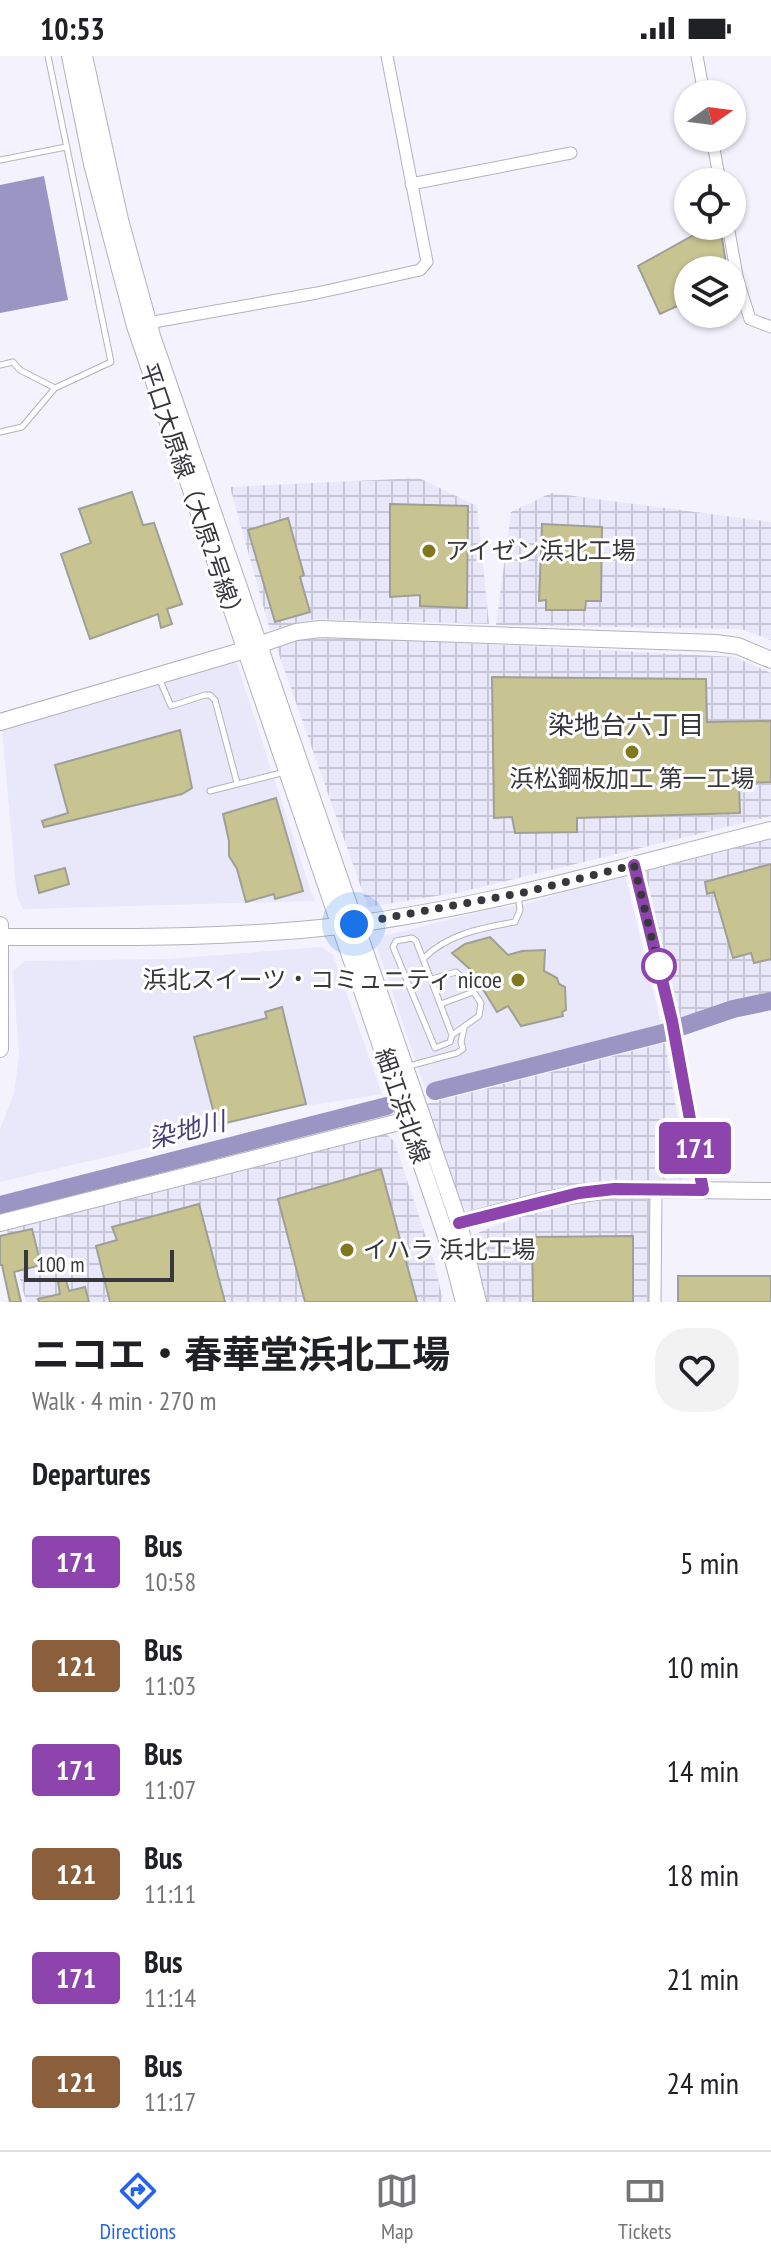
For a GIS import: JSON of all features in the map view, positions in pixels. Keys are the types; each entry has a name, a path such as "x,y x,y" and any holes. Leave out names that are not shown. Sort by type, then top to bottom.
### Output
{"street":[{"name":"平口大原線（大原2号線）","path":"70,56 92,164 126,298 347,925"},
{"name":"平口大原線（大原2号線）","path":"84,56 110,177 148,323 251,647 286,771 347,925"},
{"path":"148,323 317,293 420,270 427,262 387,56"},
{"path":"697,56 701,80"},
{"path":"411,184 571,153"},
{"path":"731,240 738,281 750,319 771,327"},
{"path":"0,722 159,677 296,632 335,630 716,643 738,646 771,660"},
{"path":"0,937 220,936 347,925 518,894 771,830"},
{"path":"634,865 672,1021 703,1190"},
{"path":"0,925 0,1049"},
{"name":"細江浜北線","path":"347,925 404,1068 408,1104 459,1223 478,1302"},
{"name":"細江浜北線","path":"347,925 408,1104 464,1302"},
{"path":"0,1223 408,1104"},
{"path":"459,1223 579,1193 614,1189 771,1191"},
{"path":"655,1302 656,1189"}],"lane":[{"path":"0,432 22,427 55,388 111,362 48,56"},
{"path":"0,160 66,147"},
{"path":"0,365 13,362 20,370 55,388"},
{"path":"159,677 171,706 205,695 215,700 237,783"},
{"path":"210,791 286,771"},
{"path":"423,959 449,940 515,922 520,910 518,894"},
{"path":"412,938 423,959 452,1035 450,1042 435,1048 393,947 396,941 412,938"},
{"path":"432,979 456,972 482,1008 479,1016 452,1035"},
{"path":"441,1004 473,992"},
{"path":"404,1068 463,1049 464,1027"}],"shaded area":[{"path":"44,176 68,300 0,313 0,185"},
{"path":"419,478 477,506 489,624 316,619 270,630 230,487"},
{"path":"551,493 771,522 771,640 741,629 496,625 511,512"},
{"path":"307,635 735,657 771,673 771,816 461,892 368,907 277,649 282,643"},
{"path":"231,661 237,664 314,901 23,909 17,897 2,728"},
{"path":"771,839 771,996 729,1004 680,1020 642,876 647,871"},
{"path":"619,875 626,879 661,1024 425,1088 377,947 384,936 488,910 523,905"},
{"path":"322,947 333,955 382,1094 291,1108 213,1128 213,1132 0,1182 0,1129 14,1094 19,1056 13,971 25,961 169,959"},
{"path":"665,1043 688,1179 610,1181 545,1190 468,1211 459,1201 426,1104"},
{"path":"386,1134 394,1141 435,1264 443,1302 26,1302 7,1230"},
{"path":"611,1194 650,1196 649,1302 481,1302 463,1239 537,1209"}],"building":[{"path":"685,240 722,240 725,256 674,256 674,308 660,314 638,266"},
{"path":"132,492 143,525 154,523 182,604 167,609 172,624 161,628 158,614 90,639 61,554 91,543 79,509"},
{"name":"アイゼン浜北工場","path":"390,504 468,506 467,608 420,606 420,595 390,597"},
{"path":"288,518 304,575 300,577 310,612 275,622 248,530"},
{"path":"542,524 602,527 601,601 586,601 585,610 546,610 546,600 539,601"},
{"name":"浜松鋼板加工 第一工場","path":"492,677 706,679 707,722 771,721 771,782 739,783 740,813 577,818 577,832 515,833 512,817 494,818"},
{"path":"180,730 192,788 182,794 44,827 42,821 68,813 55,765"},
{"path":"276,798 303,891 275,899 274,894 246,902 237,869 229,856 223,814"},
{"path":"771,864 771,959 754,963 751,953 733,958 714,892 707,894 705,882"},
{"path":"65,868 69,884 39,893 35,876"},
{"name":"浜北スイーツ・コミュニティ nicoe","path":"490,937 508,955 545,950 544,971 565,987 566,1010 562,1012 563,1016 521,1026 508,1006 497,1012 471,970 452,953 465,944"},
{"path":"282,1007 306,1104 217,1125 194,1037 267,1018 265,1012"},
{"name":"イハラ 浜北工場","path":"381,1169 417,1302 305,1302 278,1199"},
{"path":"199,1204 225,1302 110,1302 96,1246 117,1240 112,1227"},
{"path":"32,1229 41,1265 14,1272 21,1302 10,1302 0,1265 0,1236"},
{"path":"633,1236 633,1302 533,1302 532,1237"},
{"path":"678,1276 771,1276 771,1302 678,1302"},
{"path":"66,1280 69,1291 85,1287 89,1302 39,1302 38,1299 60,1294 58,1282"}],"waterway":[{"name":"染地川","path":"435,1091 663,1033 733,1009 771,1001"},
{"name":"染地川","path":"0,1205 387,1106"}],"bus line":[{"name":"171","path":"459,1223 579,1193 614,1189 703,1190 672,1021 634,865"}],"place":[{"name":"アイゼン浜北工場","path":"429,551"},
{"name":"浜松鋼板加工 第一工場","path":"632,752"},
{"name":"浜北スイーツ・コミュニティ nicoe","path":"518,980"},
{"name":"イハラ 浜北工場","path":"347,1250"}],"district":[{"name":"染地台六丁目","path":"626,725"}],"route":[{"path":"354,924 526,892 634,865 660,972 659,966"}]}
